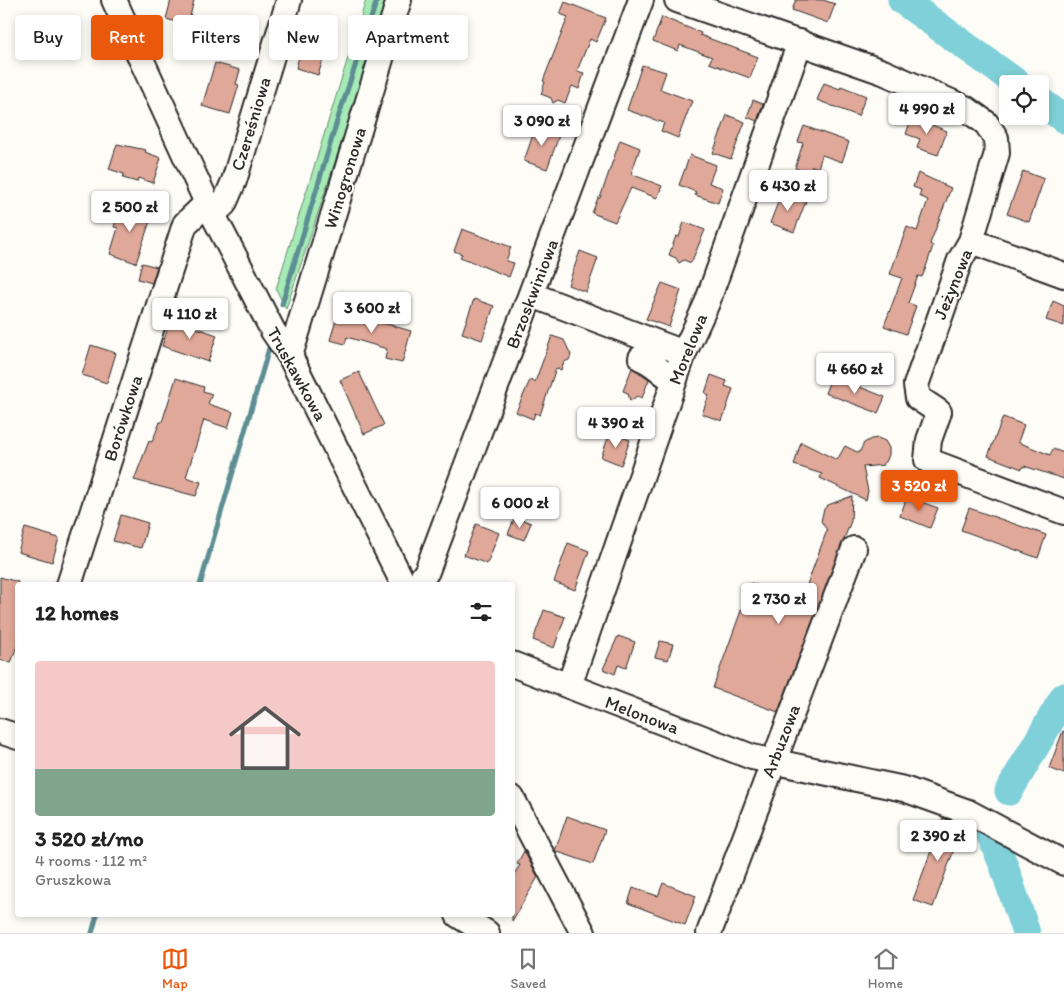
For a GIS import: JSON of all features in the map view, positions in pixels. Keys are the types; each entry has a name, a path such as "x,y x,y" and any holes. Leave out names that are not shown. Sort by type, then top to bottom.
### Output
{"street":[{"name":"Truskawkowa","path":"114,0 122,15"},
{"path":"132,15 136,0"},
{"name":"Czereśniowa","path":"210,208 224,204 234,181 289,0"},
{"name":"Winogronowa","path":"290,356 399,0"},
{"name":"Brzoskwiniowa","path":"419,582 427,571 641,0"},
{"path":"677,0 800,42"},
{"name":"Jeżynowa","path":"800,42 883,72 965,108 986,123 996,138 997,153 971,241 960,260 916,385 918,398 939,412 929,440 927,460 1064,512"},
{"name":"Morelowa","path":"569,686 684,353 707,303 800,42"},
{"name":"Truskawkowa","path":"143,60 210,208 273,331 290,356 403,582"},
{"name":"Borówkowa","path":"70,582 185,224 210,208"},
{"path":"971,241 1064,275"},
{"path":"532,295 684,353"},
{"path":"641,358 654,363 661,374 675,380"},
{"name":"Arbuzowa","path":"709,933 854,549"},
{"name":"Melonowa","path":"515,665 716,743 772,762 904,789 968,812 1064,863"},
{"path":"0,731 15,736"},
{"path":"515,804 582,933"},
{"path":"461,917 487,933"}],"green space":[{"path":"366,0 389,0 384,15 361,15"},
{"path":"348,58 348,60 369,60 286,309 276,289"}],"building":[{"path":"171,0 194,0 190,15 173,15 173,21 166,19"},
{"path":"796,0 823,0 835,4 828,23 792,10"},
{"path":"565,2 606,18 596,42 590,39 577,71 584,73 579,89 572,86 565,103 558,100 553,103 551,98 541,94 545,82 543,81 568,17 560,14"},
{"path":"662,17 701,33 700,35 758,57 750,78 709,63 712,57 680,45 678,51 653,41"},
{"path":"298,60 323,60 318,75 296,68"},
{"path":"215,63 240,70 236,84 239,85 230,114 202,106"},
{"path":"642,65 666,72 660,89 692,101 678,138 661,131 664,123 627,110"},
{"path":"824,83 840,89 841,86 866,96 858,116 817,100"},
{"path":"753,100 763,104 757,121 747,117"},
{"path":"913,114 928,120 927,123 947,131 938,155 917,148 920,139 906,134"},
{"path":"727,115 745,122 731,159 713,153"},
{"path":"541,126 560,133 547,169 524,161 534,132 537,134"},
{"path":"804,126 849,142 842,162 822,155 818,168 812,166 809,174 795,168 803,143 798,142"},
{"path":"620,140 640,148 631,174 662,186 657,198 631,188 615,222 592,213 598,198 600,198"},
{"path":"117,144 146,150 145,152 161,158 153,183 138,178 137,182 123,178 124,174 109,169"},
{"path":"690,155 716,165 709,183 723,188 718,203 695,195 696,192 679,185"},
{"path":"1023,171 1044,179 1029,222 1007,214"},
{"path":"918,173 951,188 930,244 933,246 925,270 922,277 918,276 908,303 916,306 906,334 884,326 902,278 890,274 907,227 917,231 928,200 919,196 921,190 913,187"},
{"path":"782,192 806,201 794,232 770,223"},
{"path":"121,205 152,215 136,263 110,254 118,228 114,227"},
{"path":"684,222 705,230 691,263 684,260 679,263 676,258 669,255 676,236 679,237"},
{"path":"462,229 511,247 506,261 514,263 509,277 460,257 462,254 454,251"},
{"path":"580,251 598,258 586,292 568,285"},
{"path":"142,263 157,267 152,283 138,279"},
{"path":"662,283 681,290 669,327 646,319"},
{"path":"474,299 494,306 482,340 462,333"},
{"path":"1053,301 1064,306 1064,326 1046,320"},
{"path":"339,310 411,331 402,363 385,359 387,349 347,337 345,344 330,340"},
{"path":"171,319 217,335 208,362 162,346"},
{"path":"552,336 564,340 571,355 569,360 564,362 561,370 556,368 540,415 535,413 533,419 516,412 530,380 535,382"},
{"path":"91,345 116,353 107,383 82,375"},
{"path":"632,368 649,379 642,398 637,396 630,401 628,393 623,391"},
{"path":"359,372 384,425 364,434 340,380"},
{"path":"711,375 727,381 725,386 733,389 722,421 702,414 709,395 705,393"},
{"path":"832,376 885,397 878,413 825,393"},
{"path":"176,378 204,387 203,391 212,394 208,404 233,412 228,428 204,420 186,477 201,482 196,496 134,480 149,441 152,442 160,422 162,422"},
{"path":"1003,417 1024,425 1018,442 1050,455 1053,449 1064,453 1064,479 1024,466 1022,469 988,456"},
{"path":"610,433 630,440 621,465 601,457"},
{"path":"878,438 885,441 889,448 889,455 886,462 882,464 884,465 863,467 868,491 866,500 820,478 822,474 794,465 801,442 837,460 845,446 859,453 864,443"},
{"path":"852,496 851,521 778,712 713,688 751,583 801,601 827,530 821,521 824,509 828,505"},
{"path":"907,497 938,508 930,528 900,516"},
{"path":"969,508 1046,535 1038,558 961,530"},
{"path":"121,515 148,523 141,548 113,541"},
{"path":"515,517 531,523 524,540 508,534"},
{"path":"476,524 499,533 487,564 464,555"},
{"path":"25,528 59,538 52,562 18,552"},
{"path":"568,543 589,551 575,590 554,582"},
{"path":"0,577 18,582 15,582 15,652 11,663 0,660"},
{"path":"544,610 565,617 554,648 533,640"},
{"path":"618,636 635,642 626,668 618,665 615,674 603,669"},
{"path":"660,641 673,644 668,660 655,657"},
{"path":"1064,731 1064,774 1049,768"},
{"path":"567,816 605,830 593,864 555,851"},
{"path":"943,818 963,825 933,907 913,900"},
{"path":"524,851 538,877 515,916 515,872 520,865 517,864"},
{"path":"663,883 696,896 685,925 628,903 633,888 658,896"}],"waterway":[{"path":"282,304 338,118 377,0"},
{"path":"902,0 1006,75"},
{"path":"1049,108 1064,119"},
{"path":"201,582 270,345"},
{"path":"1009,791 1064,697"},
{"path":"988,828 1004,866 1026,933"},
{"path":"92,933 96,917"}]}
